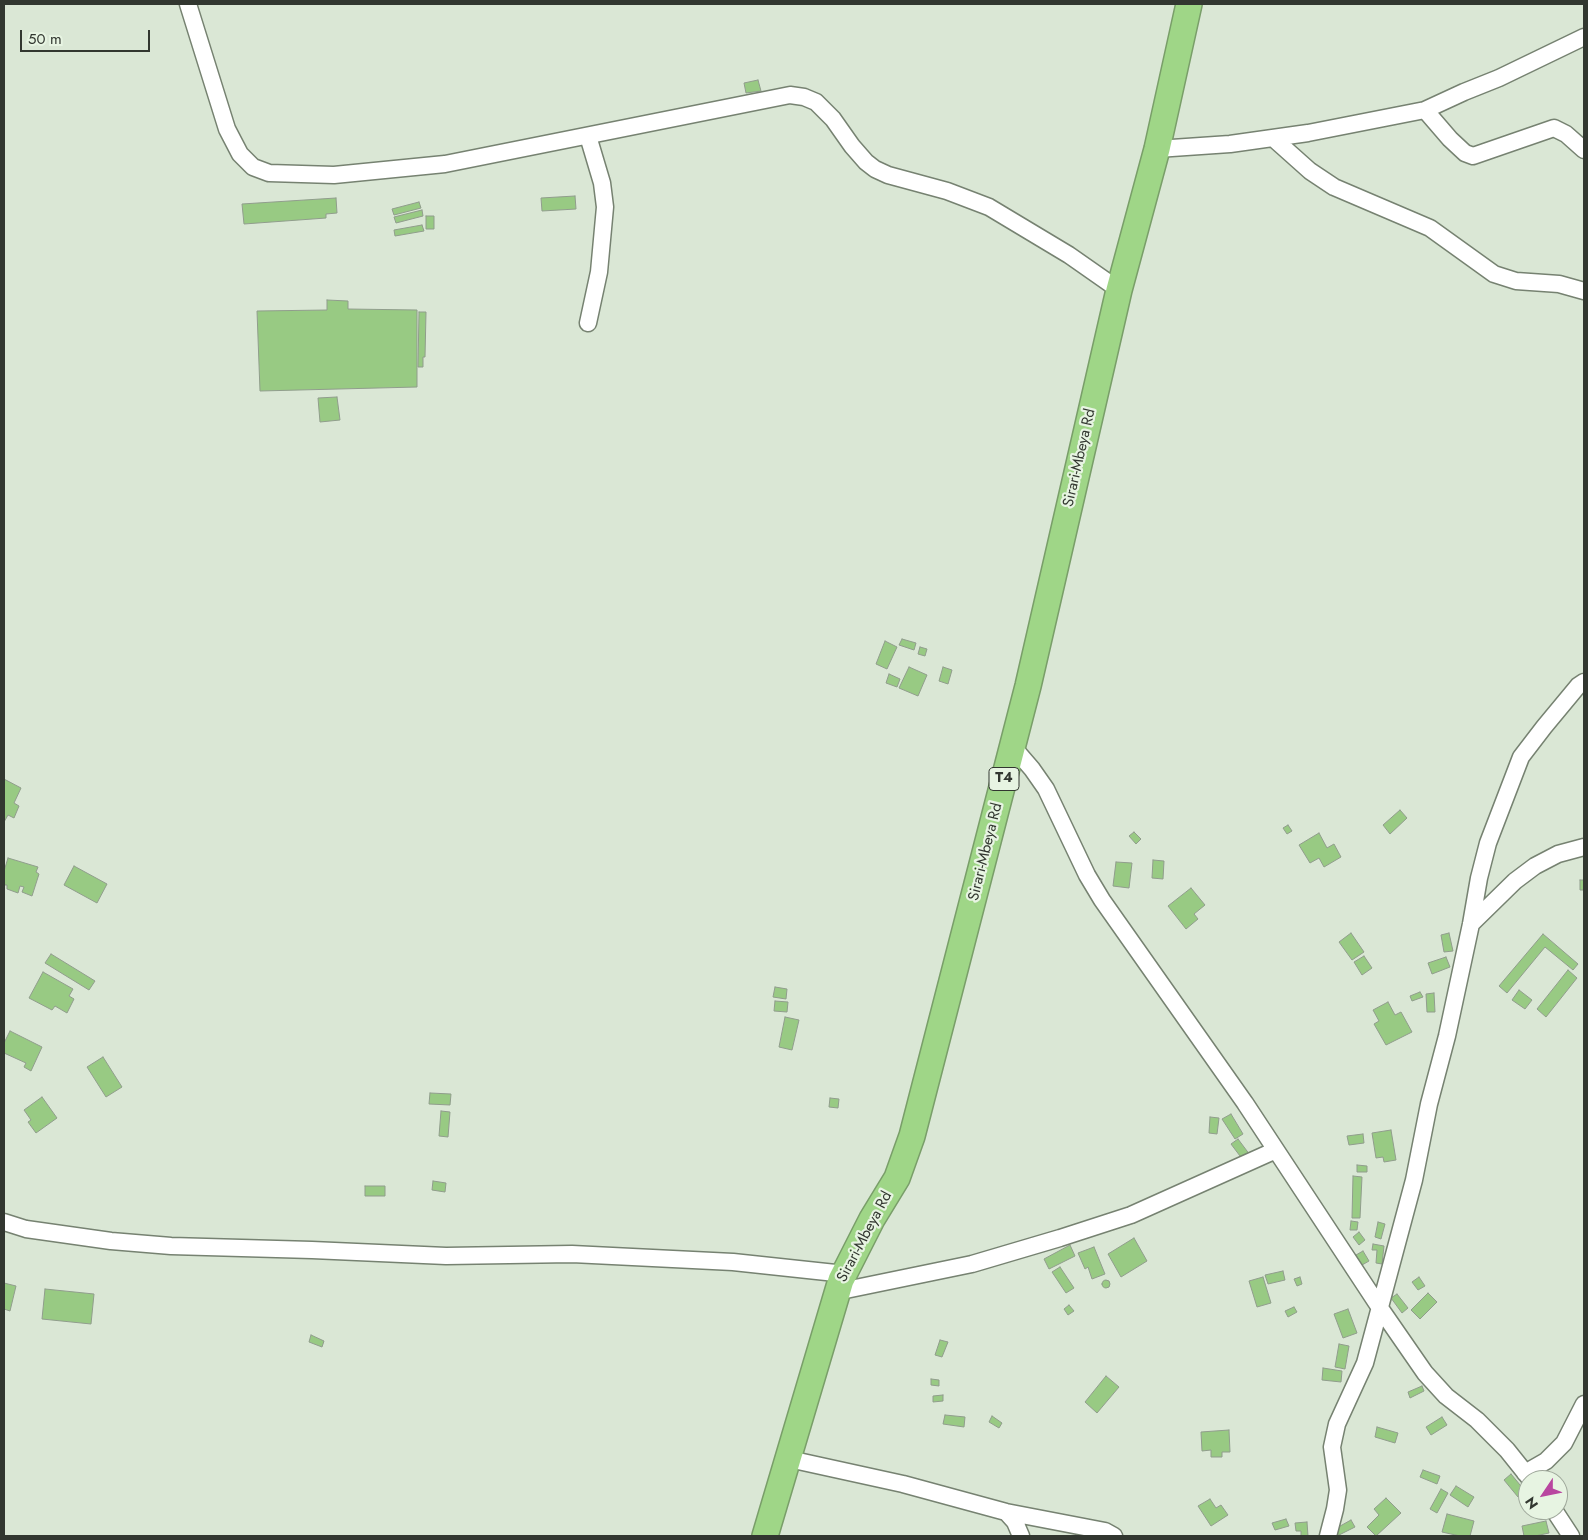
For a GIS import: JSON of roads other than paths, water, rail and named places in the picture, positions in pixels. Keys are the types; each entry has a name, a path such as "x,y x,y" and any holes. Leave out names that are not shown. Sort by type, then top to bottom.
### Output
{"highway":[{"name":"Sirari-Mbeya Rd","path":"765,1536 841,1283 872,1218 897,1178 912,1136 1013,747 1119,290 1157,149 1189,4"}],"street":[{"path":"188,4 227,130 240,154 253,166 268,173 334,175 445,164 790,95 804,97 816,102 833,119 866,162 875,169 888,175 947,191 989,207 1069,255 1119,290"},
{"path":"1157,149 1230,144 1308,133 1425,110 1500,78 1584,37"},
{"path":"1425,110 1450,139 1465,153 1473,156 1554,128 1566,134 1584,150"},
{"path":"588,136 602,183 605,207 598,272 588,323"},
{"path":"1273,138 1310,171 1334,187 1430,228 1494,274 1516,281 1559,284 1584,291"},
{"path":"1328,1536 1336,1509 1338,1490 1332,1447 1337,1424 1365,1364 1414,1180 1472,924 1479,878 1488,843 1521,757 1544,727 1584,682"},
{"path":"1013,747 1046,789 1086,875 1102,900 1276,1150 1425,1373 1446,1396 1477,1420 1507,1450 1523,1470"},
{"path":"1472,924 1515,880 1535,866 1558,854 1584,848"},
{"path":"4,1222 26,1229 111,1241 171,1246 446,1256 572,1254 733,1262 841,1283 972,1264 1060,1238 1130,1215 1276,1150"},
{"path":"1535,1470 1564,1443 1584,1404"},
{"path":"789,1459 903,1484 1006,1512 1106,1531 1114,1536"},
{"path":"1006,1512 1015,1522 1021,1536"},
{"path":"1561,1520 1571,1536"}]}
